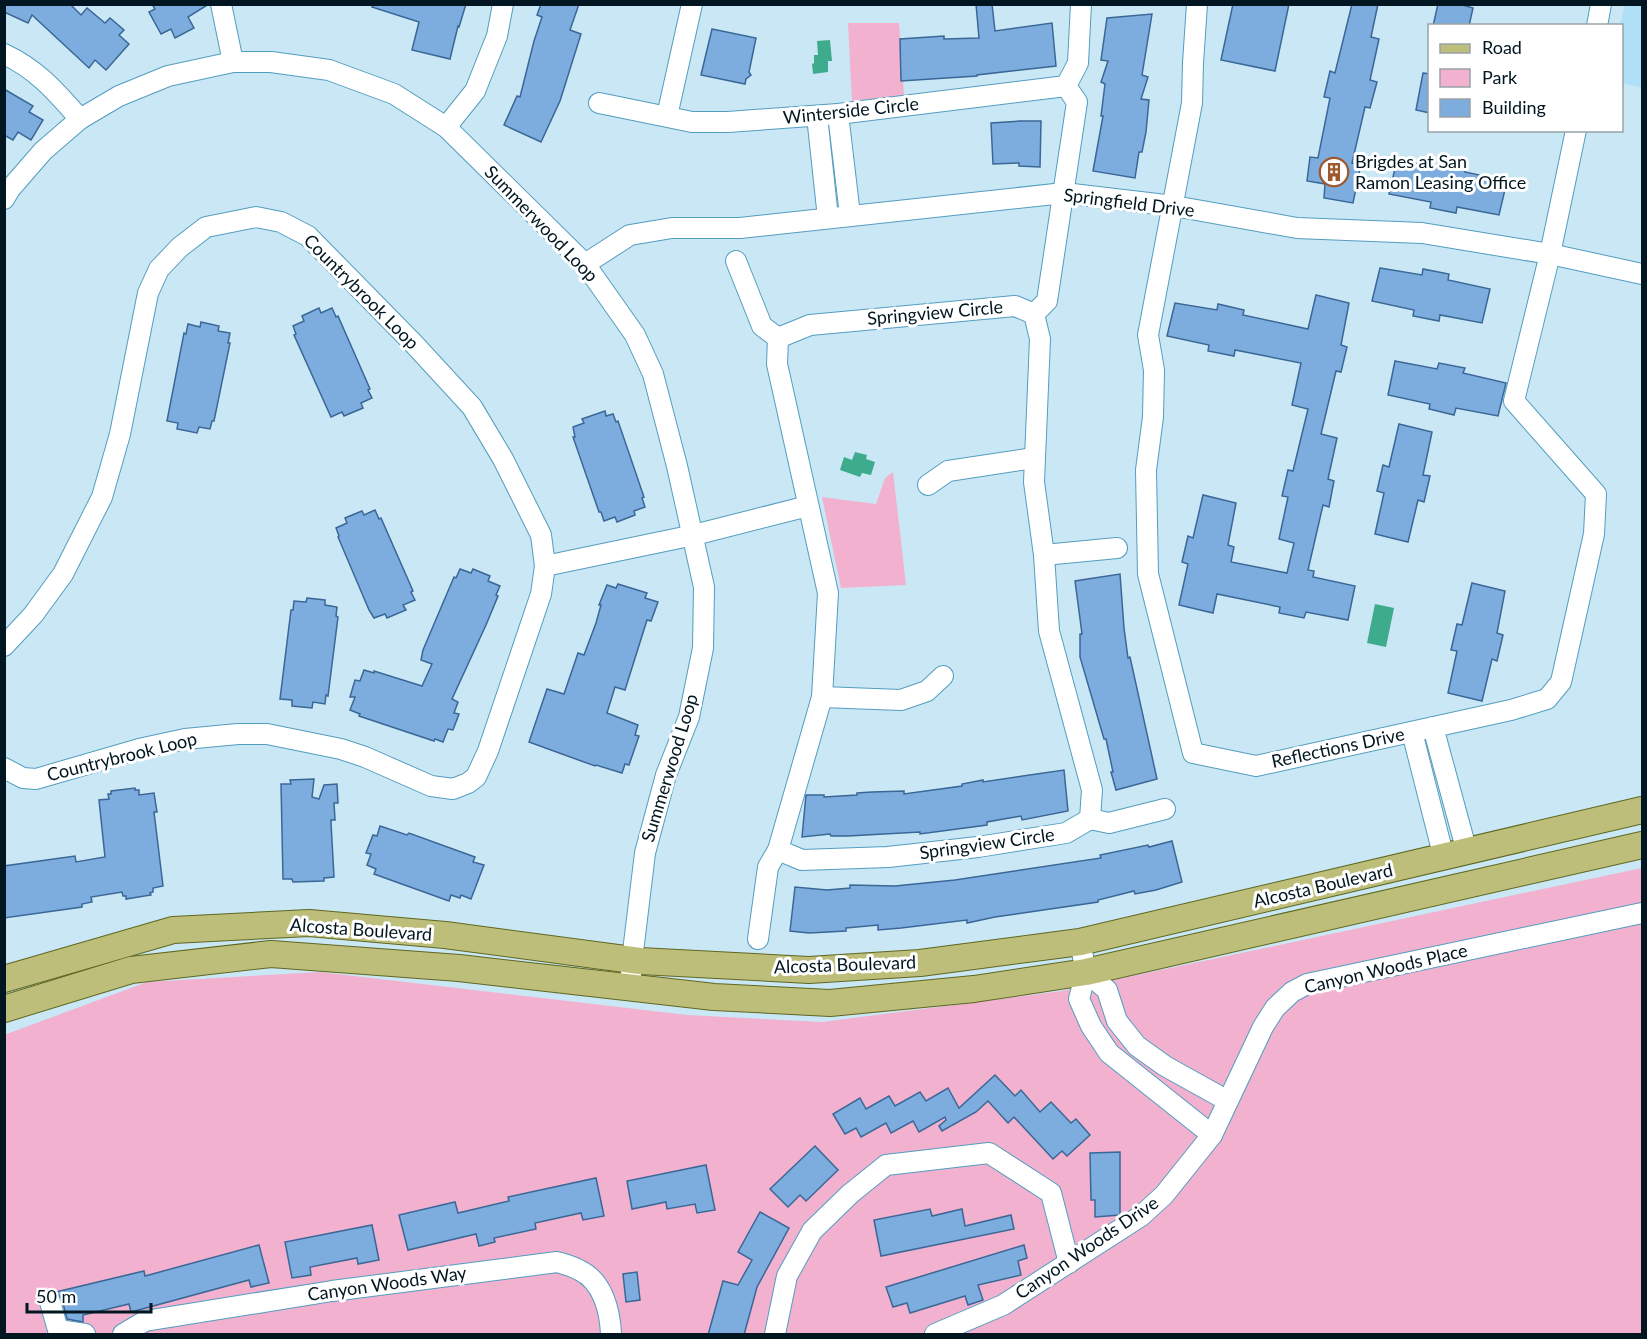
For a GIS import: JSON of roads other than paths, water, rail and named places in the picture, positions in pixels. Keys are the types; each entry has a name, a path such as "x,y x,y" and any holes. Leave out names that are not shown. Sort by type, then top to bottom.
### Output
{"main road":[{"name":"Alcosta Boulevard","path":"4,979 173,930 309,923 445,935 632,960 808,970 920,963 1080,942 1642,810"},
{"name":"Alcosta Boulevard","path":"4,1009 131,970 271,954 459,968 714,997 830,1003 974,989 1086,972 1642,845"}],"street":[{"path":"221,4 233,62"},
{"path":"446,127 475,91 497,36 503,4"},
{"path":"667,116 692,4"},
{"path":"1081,4 1078,63 1066,86 1077,102 1064,193 1047,301 1034,314 1040,339 1034,482 1044,555 1049,631 1092,790 1090,819 1109,823 1165,809"},
{"path":"1174,206 1192,104 1192,63 1197,4"},
{"path":"1597,24 1601,4"},
{"path":"4,54 22,62 49,84 80,120"},
{"name":"Summerwood Loop","path":"4,199 43,151 80,120 119,96 168,76 233,62 271,62 329,70 394,94 446,127 585,264 635,335 653,374 694,535 704,587 703,648 689,717 666,774 645,854 630,988"},
{"name":"Winterside Circle","path":"599,103 692,122 728,122 837,114 1066,86"},
{"path":"837,114 850,215"},
{"path":"817,116 828,218"},
{"path":"1550,254 1576,132"},
{"name":"Springfield Drive","path":"585,264 630,235 672,228 740,228 1064,193 1174,206 1297,228 1422,233 1550,254 1642,274"},
{"name":"Reflections Drive","path":"1174,206 1148,335 1154,370 1153,417 1146,470 1148,574 1193,753 1256,766 1511,710 1547,699 1561,682 1594,534 1596,494 1514,401 1550,254"},
{"name":"Countrybrook Loop","path":"4,646 33,615 63,574 102,497 120,434 148,293 159,269 180,247 206,227 256,217 281,222 308,236 472,407 503,459 541,535 545,566 541,594 488,751 476,777 468,783 453,789 431,786 341,748 267,734 216,735 185,739 139,749 36,779 23,778 4,768"},
{"path":"736,261 762,326 778,338 777,364 828,593 822,697 778,850 768,867 758,939"},
{"name":"Springview Circle","path":"778,338 810,325 878,318 1015,306 1034,314"},
{"path":"927,485 948,471 1034,458"},
{"path":"545,566 694,535 808,506"},
{"path":"1044,555 1117,548"},
{"path":"822,697 901,700 927,691 943,676"},
{"path":"1433,727 1456,855"},
{"path":"1412,732 1456,855"},
{"name":"Springview Circle","path":"778,850 802,860 888,857 978,847 1066,833 1090,819"},
{"name":"Canyon Woods Place","path":"1212,1135 1263,1027 1275,1008 1292,992 1307,984 1642,913"},
{"path":"1080,942 1086,972 1079,999 1091,1026 1109,1053 1212,1135"},
{"path":"1086,972 1107,990 1117,1021 1137,1046 1165,1066 1228,1101"},
{"name":"Canyon Woods Drive","path":"935,1335 1004,1305 1149,1209 1181,1176 1212,1135"},
{"path":"775,1335 787,1276 812,1231 850,1194 886,1165 988,1153 1051,1193 1070,1263"},
{"name":"Canyon Woods Way","path":"123,1335 145,1321 332,1291 557,1262 581,1270 598,1287 610,1312 611,1335"},
{"path":"50,1302 58,1330 85,1335"}],"place":[{"name":"Brigdes at San Ramon Leasing Office","path":"1334,172"}]}
